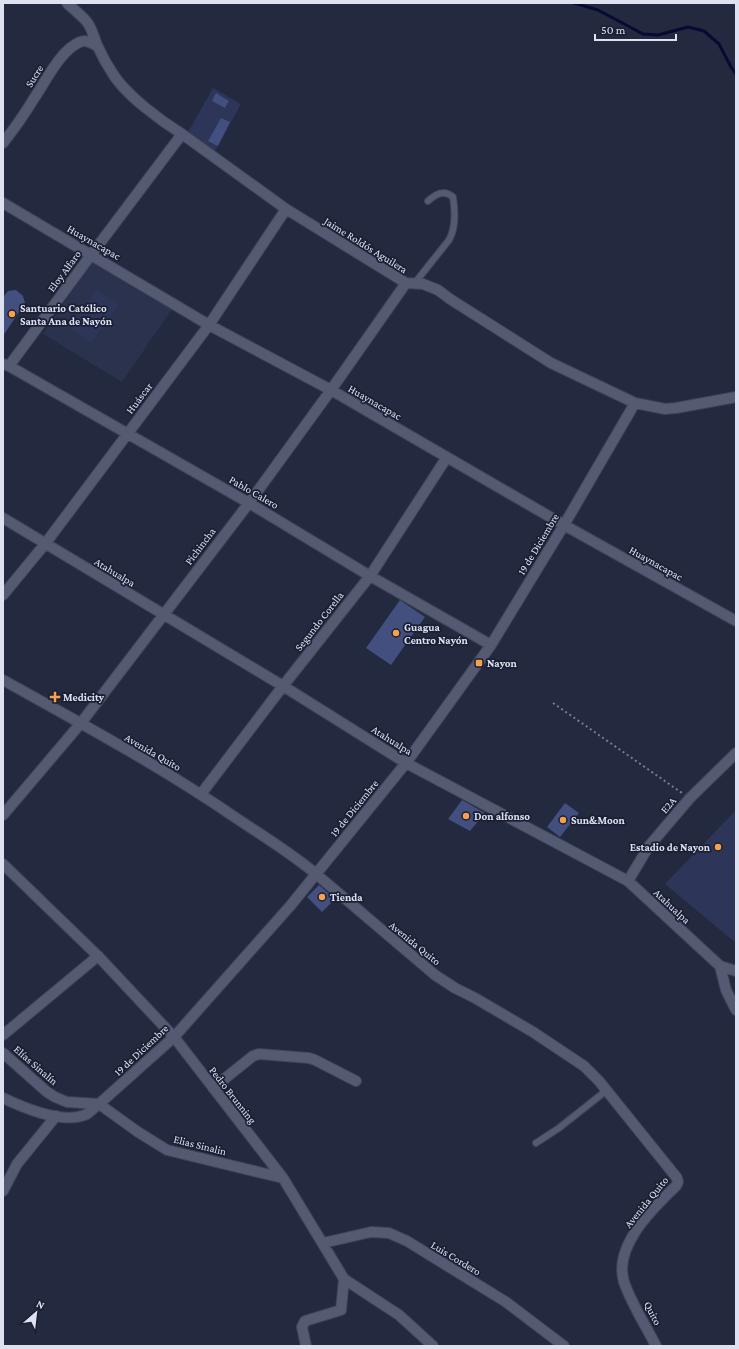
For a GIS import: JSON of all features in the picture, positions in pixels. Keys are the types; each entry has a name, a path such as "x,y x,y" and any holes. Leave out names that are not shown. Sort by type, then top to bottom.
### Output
{"street":[{"name":"Jaime Roldós Aguilera","path":"67,3 87,22 93,33 97,46 122,86 164,123 182,134 286,209 410,284 423,284 438,290 551,363 635,403 665,409 736,397"},
{"name":"Sucre","path":"3,143 65,52 80,42 89,41 97,46"},
{"name":"Eloy Alfaro","path":"6,365 182,134"},
{"name":"Huaynacapac","path":"3,203 209,325 331,390 564,525 736,621"},
{"name":"Huáscar","path":"3,596 45,544 209,325 286,209"},
{"name":"Pichincha","path":"3,815 81,723 248,503 410,284"},
{"name":"Pablo Calero","path":"6,365 127,433 370,576 491,645"},
{"name":"19 de Diciembre","path":"3,1098 44,1114 56,1116 80,1116 87,1114 174,1036 291,905 406,763 491,645 564,525 635,403"},
{"name":"Segundo Corella","path":"201,794 283,686 370,576 447,457"},
{"name":"Atahualpa","path":"3,518 283,686 406,763 628,882 720,966"},
{"name":"Avenida Quito","path":"3,680 81,723 201,794 292,855 435,975 455,988 534,1032 584,1066 607,1090 677,1178 678,1182 640,1225 628,1245 623,1271 624,1280 628,1291"},
{"name":"E2A","path":"628,882 649,846 690,798 736,753"},
{"name":"Pedro Brunning","path":"3,864 98,956 174,1036 212,1088 283,1178 344,1279 399,1315 433,1346"},
{"path":"3,1035 98,956"},
{"path":"720,966 736,971"},
{"path":"720,966 726,990 736,1010"},
{"name":"Elías Sinalín","path":"3,1053 47,1092 55,1097 67,1102 99,1104"},
{"path":"212,1088 253,1056 259,1054 309,1058 356,1081"},
{"name":"Elias Sinalin","path":"99,1104 167,1150 283,1178"},
{"path":"3,1191 17,1164 56,1116"},
{"name":"Luis Cordero","path":"323,1243 371,1232 389,1234 407,1241 506,1302 564,1346"},
{"path":"306,1346 302,1327 305,1321 341,1310 344,1279"},
{"name":"Quito","path":"628,1291 656,1346"}],"lane":[{"path":"410,284 453,234 453,197 448,193 441,193 435,194 428,201"},
{"path":"536,1143 559,1128 607,1090"}],"path":[{"path":"554,703 690,798"}],"shaded area":[{"path":"213,88 241,104 215,151 188,132"},
{"path":"92,261 172,309 122,382 43,334"},
{"path":"97,289 119,305 91,343 70,328"},
{"name":"Estadio de Nayon","path":"736,810 736,943 665,884"}],"building":[{"path":"216,93 229,101 225,108 212,101"},
{"path":"221,118 230,122 218,146 208,141"},
{"name":"Santuario Católico Santa Ana de Nayón","path":"16,290 23,296 25,303 3,336 3,297 8,291"},
{"name":"Guagua Centro Nayón","path":"400,600 425,617 391,665 366,648"},
{"name":"Don alfonso","path":"462,800 485,813 470,831 448,819"},
{"name":"Sun&Moon","path":"565,803 579,813 560,837 547,827"},
{"name":"Tienda","path":"319,885 335,899 322,912 307,897"}],"waterway":[{"path":"574,3 598,10 643,34 658,35 688,27 704,31 719,44 736,74"}],"place":[{"name":"Santuario Católico Santa Ana de Nayón","path":"12,314"},
{"name":"Guagua Centro Nayón","path":"396,633"},
{"name":"Nayon","path":"479,663"},
{"name":"Medicity","path":"55,697"},
{"name":"Don alfonso","path":"466,816"},
{"name":"Sun&Moon","path":"563,820"},
{"name":"Estadio de Nayon","path":"718,847"},
{"name":"Tienda","path":"322,897"}]}
